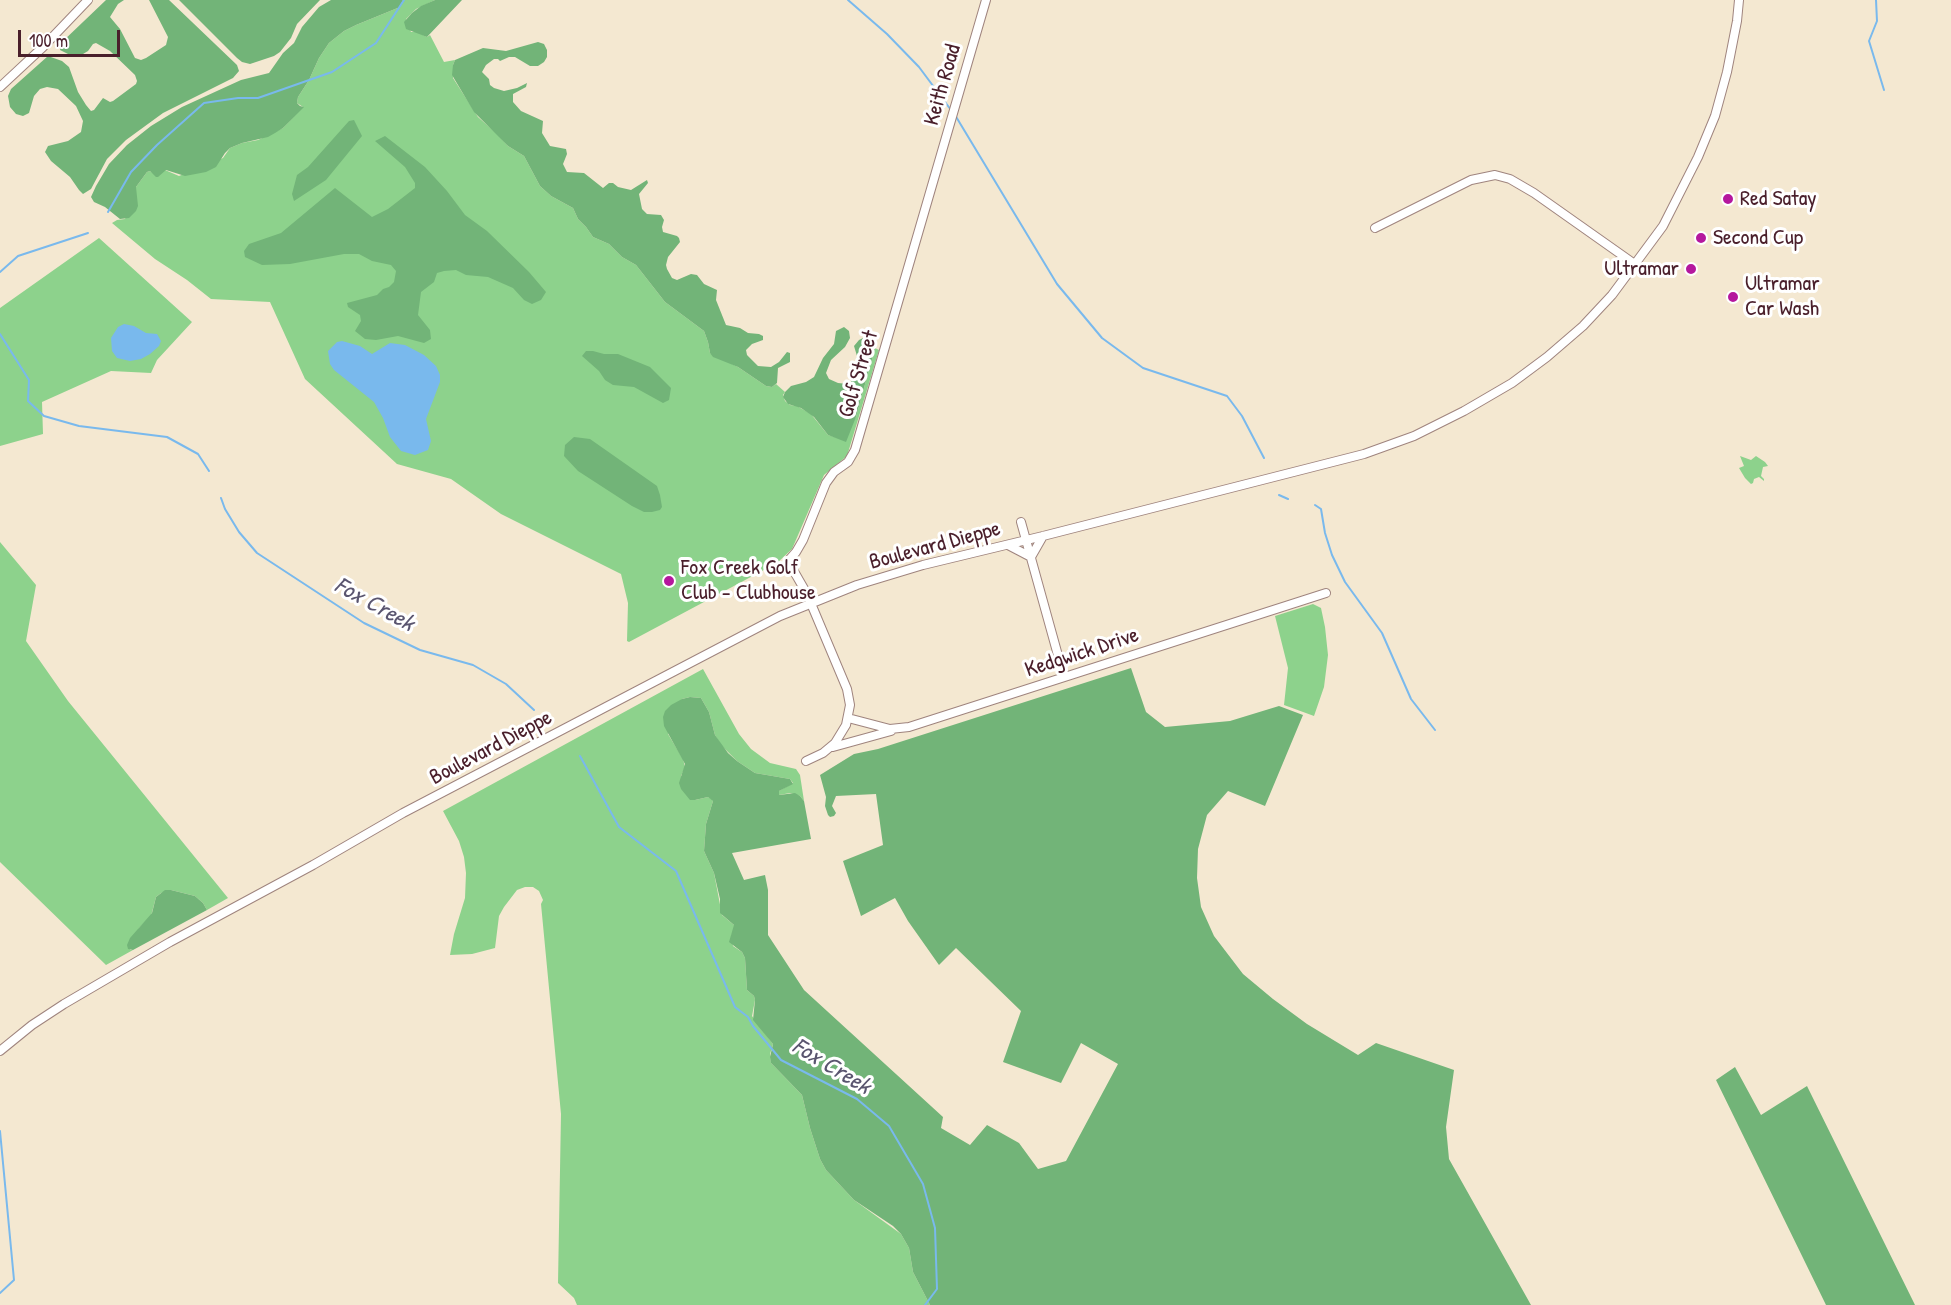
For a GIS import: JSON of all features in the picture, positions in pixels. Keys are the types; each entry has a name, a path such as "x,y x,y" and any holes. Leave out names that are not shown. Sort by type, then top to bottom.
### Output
{"main road":[{"path":"0,87 88,0"},
{"name":"Keith Road","path":"934,180 986,0"},
{"name":"Boulevard Dieppe","path":"0,1051 32,1025 97,983 313,865 361,836 716,648 811,602 903,570 1353,457 1414,436 1512,383 1547,357 1590,318 1636,265 1663,226 1698,157 1714,116 1727,72 1739,0"},
{"path":"1375,228 1471,180 1495,175 1510,179 1534,193 1636,265"},
{"name":"Golf Street","path":"811,602 788,561 803,540 826,483 853,454 934,180"},
{"path":"1021,522 1064,677"},
{"path":"1031,557 1043,536"},
{"path":"1008,545 1031,557"},
{"name":"Kedgwick Drive","path":"848,718 896,730 918,725 1326,593"},
{"path":"806,761 832,747 842,735 850,705 847,689 811,602"},
{"path":"832,747 896,730"}],"green space":[{"path":"106,0 124,0 118,4 110,17 120,29 135,58 141,60 146,58 166,45 168,37 149,0 169,0 237,65 239,71 233,78 163,113 126,140 107,159 91,189 83,194 45,152 48,146 68,141 81,132 83,121 76,106 58,89 47,87 40,89 34,96 29,113 23,116 16,114 10,107 8,96 11,89 48,56 62,61 69,67 78,92 91,111 103,98 110,102 113,101 136,84 135,75 110,51 96,43 83,54 68,54 60,50 61,43"},
{"path":"179,0 320,0 297,24 291,38 280,52 250,64 237,58"},
{"path":"331,0 403,0 400,7 344,31 329,43 298,97 297,103 304,107 283,128 268,137 230,148 216,167 206,172 185,176 166,170 156,177 150,171 147,172 136,187 138,206 129,218 120,219 105,207 94,202 91,197 96,186 109,164 127,145 151,126 182,107 241,80 269,73 283,53 294,43 302,27 319,7"},
{"path":"403,0 435,0 416,9 406,19 411,32 427,37 430,35 444,62 455,60 453,78 478,117 508,146 524,156 540,186 551,196 573,208 578,219 593,237 609,244 622,257 636,265 665,302 704,331 710,353 738,367 766,386 772,387 776,384 785,392 783,395 785,401 811,414 828,435 841,439 856,417 875,348 879,350 847,456 824,475 792,549 777,563 629,642 627,641 628,603 621,574 501,514 451,479 397,464 305,379 270,302 211,299 155,259 112,223 125,219 136,196 136,187 147,172 154,174 165,170 179,176 223,158 230,148 258,140 283,128 303,107 297,103 298,97 329,43 344,31 400,7"},
{"path":"435,0 462,0 427,37 406,29 404,22 412,13"},
{"path":"538,42 544,44 547,50 544,62 538,66 530,66 515,57 500,61 494,59 486,65 482,72 489,79 490,85 504,91 527,83 526,87 513,94 513,102 521,111 543,121 542,133 550,146 566,149 567,154 563,164 567,172 584,173 603,188 613,183 618,187 631,190 647,180 648,183 639,194 642,209 647,214 661,215 664,220 663,232 679,238 680,242 668,257 666,265 672,278 677,280 691,274 697,275 704,284 717,290 716,300 726,325 763,336 763,340 752,344 746,350 747,355 758,366 771,367 779,362 787,352 790,353 790,362 778,368 777,383 772,387 766,386 738,367 713,357 704,331 665,302 636,265 622,257 609,244 593,237 578,219 573,208 551,196 540,186 524,156 508,146 474,112 452,75 455,60 483,48 506,51"},
{"path":"354,120 362,136 326,180 294,201 292,194 297,175 308,167 349,121"},
{"path":"385,136 425,167 465,215 487,231 529,272 546,292 541,300 532,304 524,300 513,288 488,277 466,275 456,270 444,271 437,273 434,282 421,292 418,315 430,330 431,339 424,343 398,336 376,340 365,339 355,331 361,321 360,315 348,307 347,303 377,295 389,287 394,282 396,271 391,265 372,261 359,254 344,254 290,264 262,265 245,257 244,251 249,244 281,233 335,188 372,217 388,209 415,188 415,183 405,167 375,141"},
{"path":"99,238 192,322 157,360 151,373 111,371 42,402 43,434 0,446 0,308"},
{"path":"844,327 849,331 850,338 845,347 831,360 826,373 829,379 838,383 851,382 860,366 854,346 859,340 863,338 871,340 875,348 856,417 846,442 828,435 814,417 801,408 788,404 783,397 791,386 814,377 823,358 834,344 836,331"},
{"path":"586,351 618,354 650,367 671,388 669,400 663,403 634,387 613,385 605,380 599,371 582,356"},
{"path":"574,437 590,439 657,486 662,507 660,510 644,512 578,471 564,456 565,445"},
{"path":"1740,456 1751,460 1756,456 1765,462 1768,466 1763,467 1761,476 1764,481 1759,477 1751,484 1745,478 1739,468 1744,466"},
{"path":"0,542 36,585 26,641 68,701 228,898 207,910 195,896 171,890 161,893 156,897 151,916 139,928 130,950 133,950 106,965 0,862"},
{"path":"1313,604 1321,608 1328,655 1324,687 1314,716 1284,705 1288,668 1275,616"},
{"path":"1131,668 1146,712 1165,727 1230,721 1279,706 1303,715 1265,806 1228,791 1207,815 1198,849 1197,878 1201,907 1214,936 1243,974 1307,1024 1358,1055 1376,1043 1454,1070 1446,1127 1449,1159 1531,1305 930,1305 913,1272 909,1248 901,1234 854,1200 826,1170 810,1128 802,1095 771,1063 773,1044 753,1020 755,1000 747,990 745,958 742,952 729,942 734,925 720,913 720,899 714,873 704,851 706,824 713,801 708,797 690,800 681,789 679,783 685,764 664,726 665,711 682,699 701,698 709,712 715,735 728,753 755,773 790,779 793,784 779,791 779,795 795,793 804,801 811,839 732,853 744,880 765,875 768,890 768,935 804,990 943,1117 941,1128 970,1145 987,1125 1019,1143 1038,1169 1066,1161 1118,1064 1081,1043 1061,1083 1003,1062 1021,1011 956,948 939,965 895,898 861,916 843,861 883,845 876,794 836,796 832,806 836,813 830,817 825,806 826,797 820,775 854,754 878,749"},
{"path":"703,669 739,734 751,749 770,763 796,769 800,775 804,801 800,796 790,793 779,795 779,791 793,783 790,779 755,773 737,761 721,745 715,735 709,712 701,698 682,699 668,734 683,759 685,767 681,776 695,800 708,797 713,801 706,824 704,851 714,873 722,915 734,925 735,929 731,936 733,946 742,952 745,958 747,990 755,1000 752,1016 773,1044 770,1054 771,1063 802,1095 810,1128 826,1170 854,1200 901,1234 909,1248 913,1272 930,1305 577,1305 574,1298 558,1283 561,1114 541,904 543,900 539,891 533,887 517,890 499,916 495,948 472,954 450,955 465,898 466,873 459,841 443,811"},
{"path":"165,890 195,896 207,910 133,950 128,949 130,938 152,913 156,897"},
{"path":"1735,1067 1761,1115 1807,1086 1915,1305 1826,1305 1716,1080"}],"water":[{"path":"124,324 134,326 146,333 157,334 161,341 159,346 141,359 130,361 117,358 112,351 111,338 118,327"},
{"path":"342,341 360,346 372,354 390,343 405,345 424,355 436,366 440,382 426,419 431,441 428,450 415,455 401,451 390,437 374,402 334,370 330,364 328,351 337,342"}],"waterway":[{"path":"108,212 131,172 204,103 238,98 258,98 332,72 376,43 404,0"},
{"path":"848,0 887,34 919,67 951,110"},
{"path":"1876,0 1877,21 1869,41 1884,90"},
{"path":"955,115 1057,284 1102,338 1143,368 1227,396 1242,416 1264,458"},
{"path":"0,272 18,256 88,233"},
{"name":"Fox Creek","path":"0,334 29,380 28,401 44,416 79,426 167,437 198,454 209,471"},
{"path":"1279,495 1288,499"},
{"name":"Fox Creek","path":"221,498 239,532 257,553 364,623 420,650 473,665 506,684 534,710"},
{"path":"1315,505 1321,509 1332,555 1345,582 1382,633 1411,699 1435,730"},
{"name":"Fox Creek","path":"580,756 619,827 676,871 735,1007 748,1017 781,1060 857,1099 889,1126 923,1184 935,1228 937,1289 925,1305"},
{"path":"0,1131 14,1280 0,1293"}],"place":[{"name":"Red Satay","path":"1728,199"},
{"name":"Second Cup","path":"1701,238"},
{"name":"Ultramar","path":"1691,269"},
{"name":"Ultramar Car Wash","path":"1733,297"},
{"name":"Fox Creek Golf Club - Clubhouse","path":"669,581"}]}
